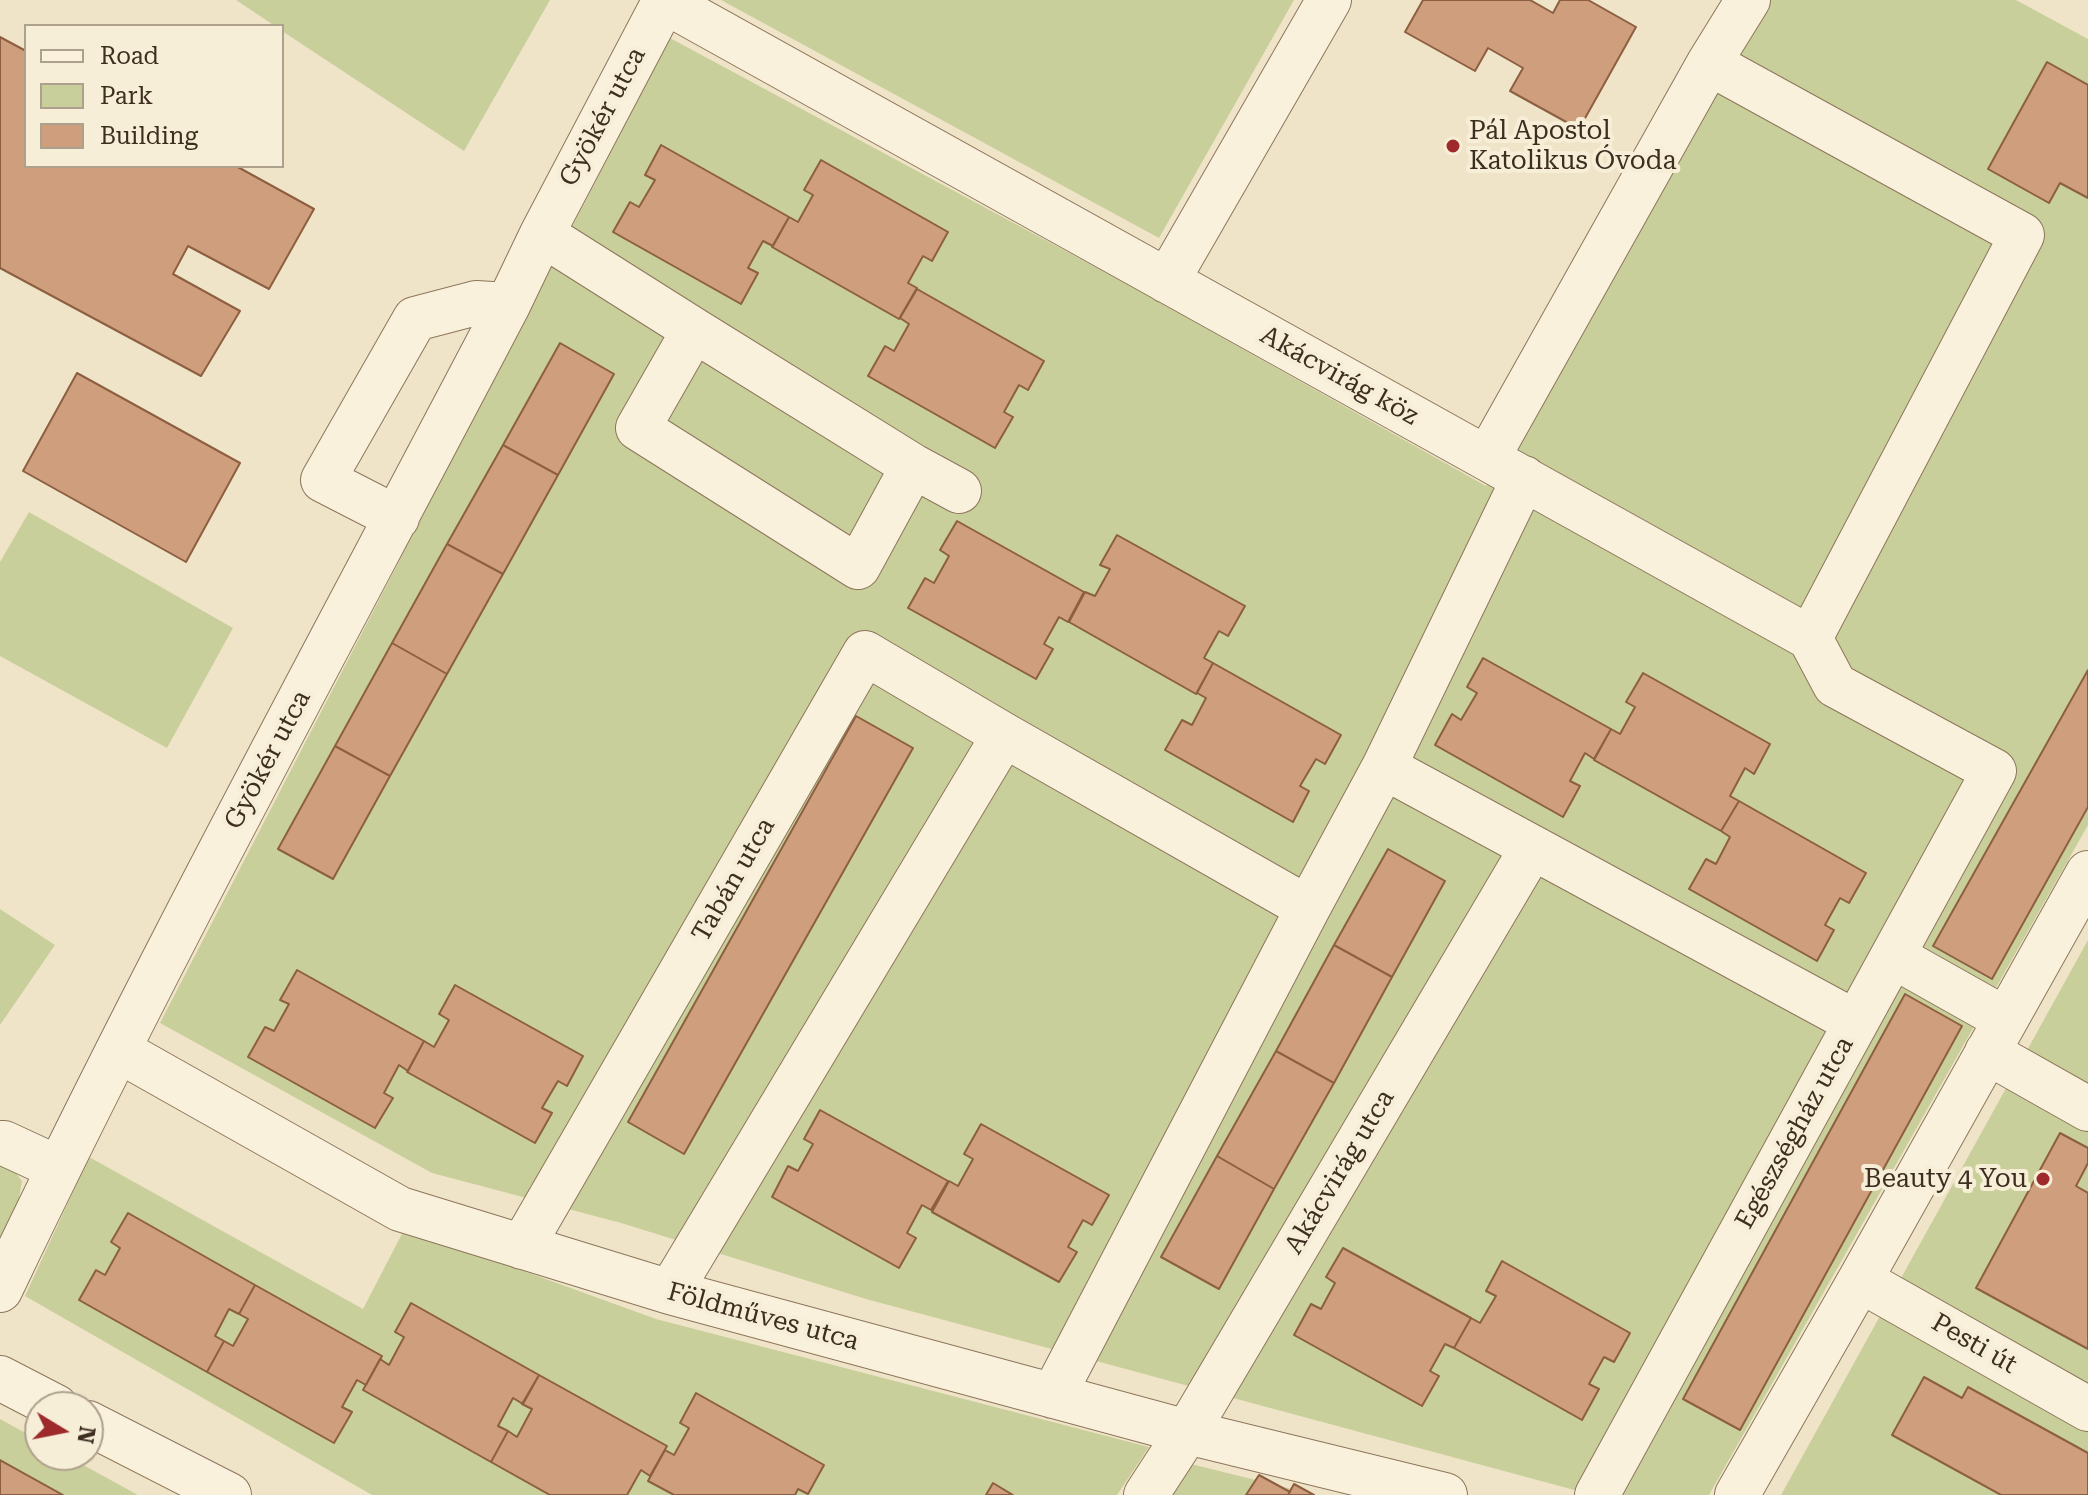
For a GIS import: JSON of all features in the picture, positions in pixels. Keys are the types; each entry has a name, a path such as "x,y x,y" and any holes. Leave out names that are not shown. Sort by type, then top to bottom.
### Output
{"street":[{"path":"1167,281 1329,0"},
{"name":"Akácvirág köz","path":"664,1 1810,638"},
{"name":"Gyökér utca","path":"0,1290 58,1168 213,865 397,518 664,1"},
{"path":"1053,1396 1384,767 1506,468 1709,63 1734,5"},
{"path":"1709,63 2022,235 1810,638"},
{"path":"542,234 913,466 959,491"},
{"path":"397,518 323,480 415,319 476,303 508,305"},
{"path":"694,330 638,428 858,567 913,466"},
{"name":"Egészségház utca","path":"1597,1495 1994,771 1835,685 1810,638"},
{"name":"Tabán utca","path":"522,1247 865,653 1308,908"},
{"path":"670,1292 1004,735"},
{"path":"1384,767 1855,1022"},
{"name":"Akácvirág utca","path":"1146,1495 1187,1432 1532,848"},
{"path":"1737,1495 1996,1036 2076,921 2088,873"},
{"path":"1893,956 2088,1109"},
{"name":"Földműves utca","path":"118,1050 400,1209 670,1292 1187,1432 1444,1495"},
{"path":"0,1143 58,1168"},
{"name":"Pesti út","path":"1860,1280 2088,1409"},
{"path":"0,1378 25,1391"},
{"path":"104,1431 229,1495"}],"green space":[{"path":"236,0 550,0 464,151 284,32 284,24 272,24"},
{"path":"721,0 1294,0 1159,238"},
{"path":"1770,0 2016,0 2088,39 2088,825 1709,1495 1593,1495 866,1299 621,1223 432,1173 160,1023 670,38 1127,284 1486,486"},
{"path":"29,512 233,628 167,748 0,656 0,562"},
{"path":"0,909 55,945 0,1025"},
{"path":"2088,940 2088,1495 1781,1495"},
{"path":"89,1157 363,1309 405,1228 656,1319 1149,1447 1117,1495 372,1495 25,1296"},
{"path":"0,1160 7,1161 22,1181 18,1204 0,1240"},
{"path":"0,1419 24,1432 24,1471 94,1471 138,1495 0,1495"},
{"path":"1191,1464 1316,1495 1171,1495"}],"building":[{"path":"1423,0 1530,0 1553,13 1560,0 1588,0 1636,27 1579,129 1510,91 1523,68 1488,48 1475,71 1405,32"},
{"path":"0,37 24,50 24,168 240,168 314,209 269,289 188,246 173,274 240,311 201,376 0,268"},
{"path":"2047,62 2088,85 2088,198 2060,183 2049,203 1988,169"},
{"path":"661,145 789,217 773,246 763,241 748,268 758,273 741,304 613,232 630,202 639,207 655,180 645,175"},
{"path":"821,160 948,232 932,261 923,256 908,283 917,288 899,319 772,247 789,217 798,222 813,195 804,190"},
{"path":"917,289 1044,361 1028,390 1019,385 1004,412 1013,417 995,448 868,376 885,346 894,351 909,324 900,318"},
{"path":"560,343 614,374 558,475 503,445"},
{"path":"77,373 240,463 186,562 23,471"},
{"path":"503,445 558,475 503,574 447,544"},
{"path":"957,521 1084,592 1068,622 1059,617 1044,644 1053,649 1036,679 908,608 925,578 934,583 949,556 940,550"},
{"path":"1117,535 1245,606 1228,636 1219,631 1204,658 1213,663 1196,694 1069,622 1085,592 1095,596 1110,569 1100,565"},
{"path":"447,544 503,574 447,674 392,643"},
{"path":"392,643 447,674 390,776 335,746"},
{"path":"1483,658 1611,729 1594,759 1585,753 1570,781 1580,786 1563,817 1435,745 1452,714 1461,720 1477,693 1467,687"},
{"path":"1213,663 1341,735 1325,764 1316,759 1300,786 1309,791 1293,822 1165,750 1182,720 1192,725 1206,698 1197,693"},
{"path":"2088,670 2088,807 1992,979 1933,946"},
{"path":"1643,673 1770,744 1754,774 1745,768 1730,796 1739,801 1721,831 1594,760 1611,729 1620,734 1635,707 1626,702"},
{"path":"856,716 913,748 684,1154 628,1122"},
{"path":"335,746 390,776 333,879 278,849"},
{"path":"1739,801 1866,873 1849,903 1840,898 1825,925 1834,930 1817,961 1689,889 1706,859 1716,864 1730,837 1721,831"},
{"path":"1388,849 1445,881 1392,977 1334,945"},
{"path":"1334,945 1392,977 1334,1083 1276,1051"},
{"path":"297,970 424,1041 408,1071 399,1065 384,1093 393,1098 375,1128 248,1057 265,1027 274,1031 289,1004 280,1000"},
{"path":"455,985 583,1056 567,1086 558,1081 542,1108 552,1113 535,1143 407,1072 424,1041 434,1047 449,1020 439,1014"},
{"path":"1905,994 1962,1026 1740,1430 1683,1399"},
{"path":"1276,1051 1334,1083 1274,1189 1217,1156"},
{"path":"820,1110 948,1181 931,1210 922,1205 907,1233 916,1238 899,1268 772,1197 788,1166 798,1171 813,1144 804,1139"},
{"path":"981,1124 1109,1195 1092,1225 1083,1220 1068,1247 1077,1252 1059,1282 932,1212 949,1181 958,1186 973,1159 964,1154"},
{"path":"2060,1133 2088,1148 2088,1163 2076,1186 2088,1193 2088,1349 1976,1288"},
{"path":"1217,1156 1274,1189 1219,1289 1161,1257"},
{"path":"128,1213 255,1285 239,1314 229,1309 215,1336 224,1341 207,1372 79,1300 96,1270 105,1275 120,1248 111,1242"},
{"path":"1343,1248 1471,1318 1454,1348 1445,1344 1430,1371 1439,1376 1422,1406 1294,1335 1311,1304 1321,1309 1335,1283 1326,1277"},
{"path":"1502,1261 1630,1333 1614,1362 1604,1357 1589,1384 1599,1389 1582,1420 1454,1348 1471,1318 1480,1323 1496,1296 1486,1291"},
{"path":"255,1285 382,1356 366,1385 357,1380 342,1407 352,1412 334,1443 207,1372 224,1341 233,1346 248,1319 239,1314"},
{"path":"411,1303 539,1375 523,1404 513,1398 498,1426 508,1431 491,1462 363,1390 380,1359 389,1365 404,1337 395,1332"},
{"path":"539,1375 667,1446 650,1476 641,1470 627,1495 550,1495 491,1462 508,1431 517,1437 532,1409 522,1404"},
{"path":"1924,1377 1962,1398 1968,1387 2088,1453 2088,1495 2001,1495 1892,1435"},
{"path":"696,1393 824,1465 808,1494 798,1489 795,1495 674,1495 648,1481 665,1450 674,1455 689,1428 680,1423"},
{"path":"0,1460 63,1495 0,1495"},
{"path":"1259,1475 1290,1492 1288,1495 1246,1495"},
{"path":"993,1483 1013,1495 986,1495"},
{"path":"1294,1484 1314,1495 1288,1495"}],"place":[{"name":"Pál Apostol Katolikus Óvoda","path":"1453,146"},
{"name":"Beauty 4 You","path":"2043,1179"}]}
